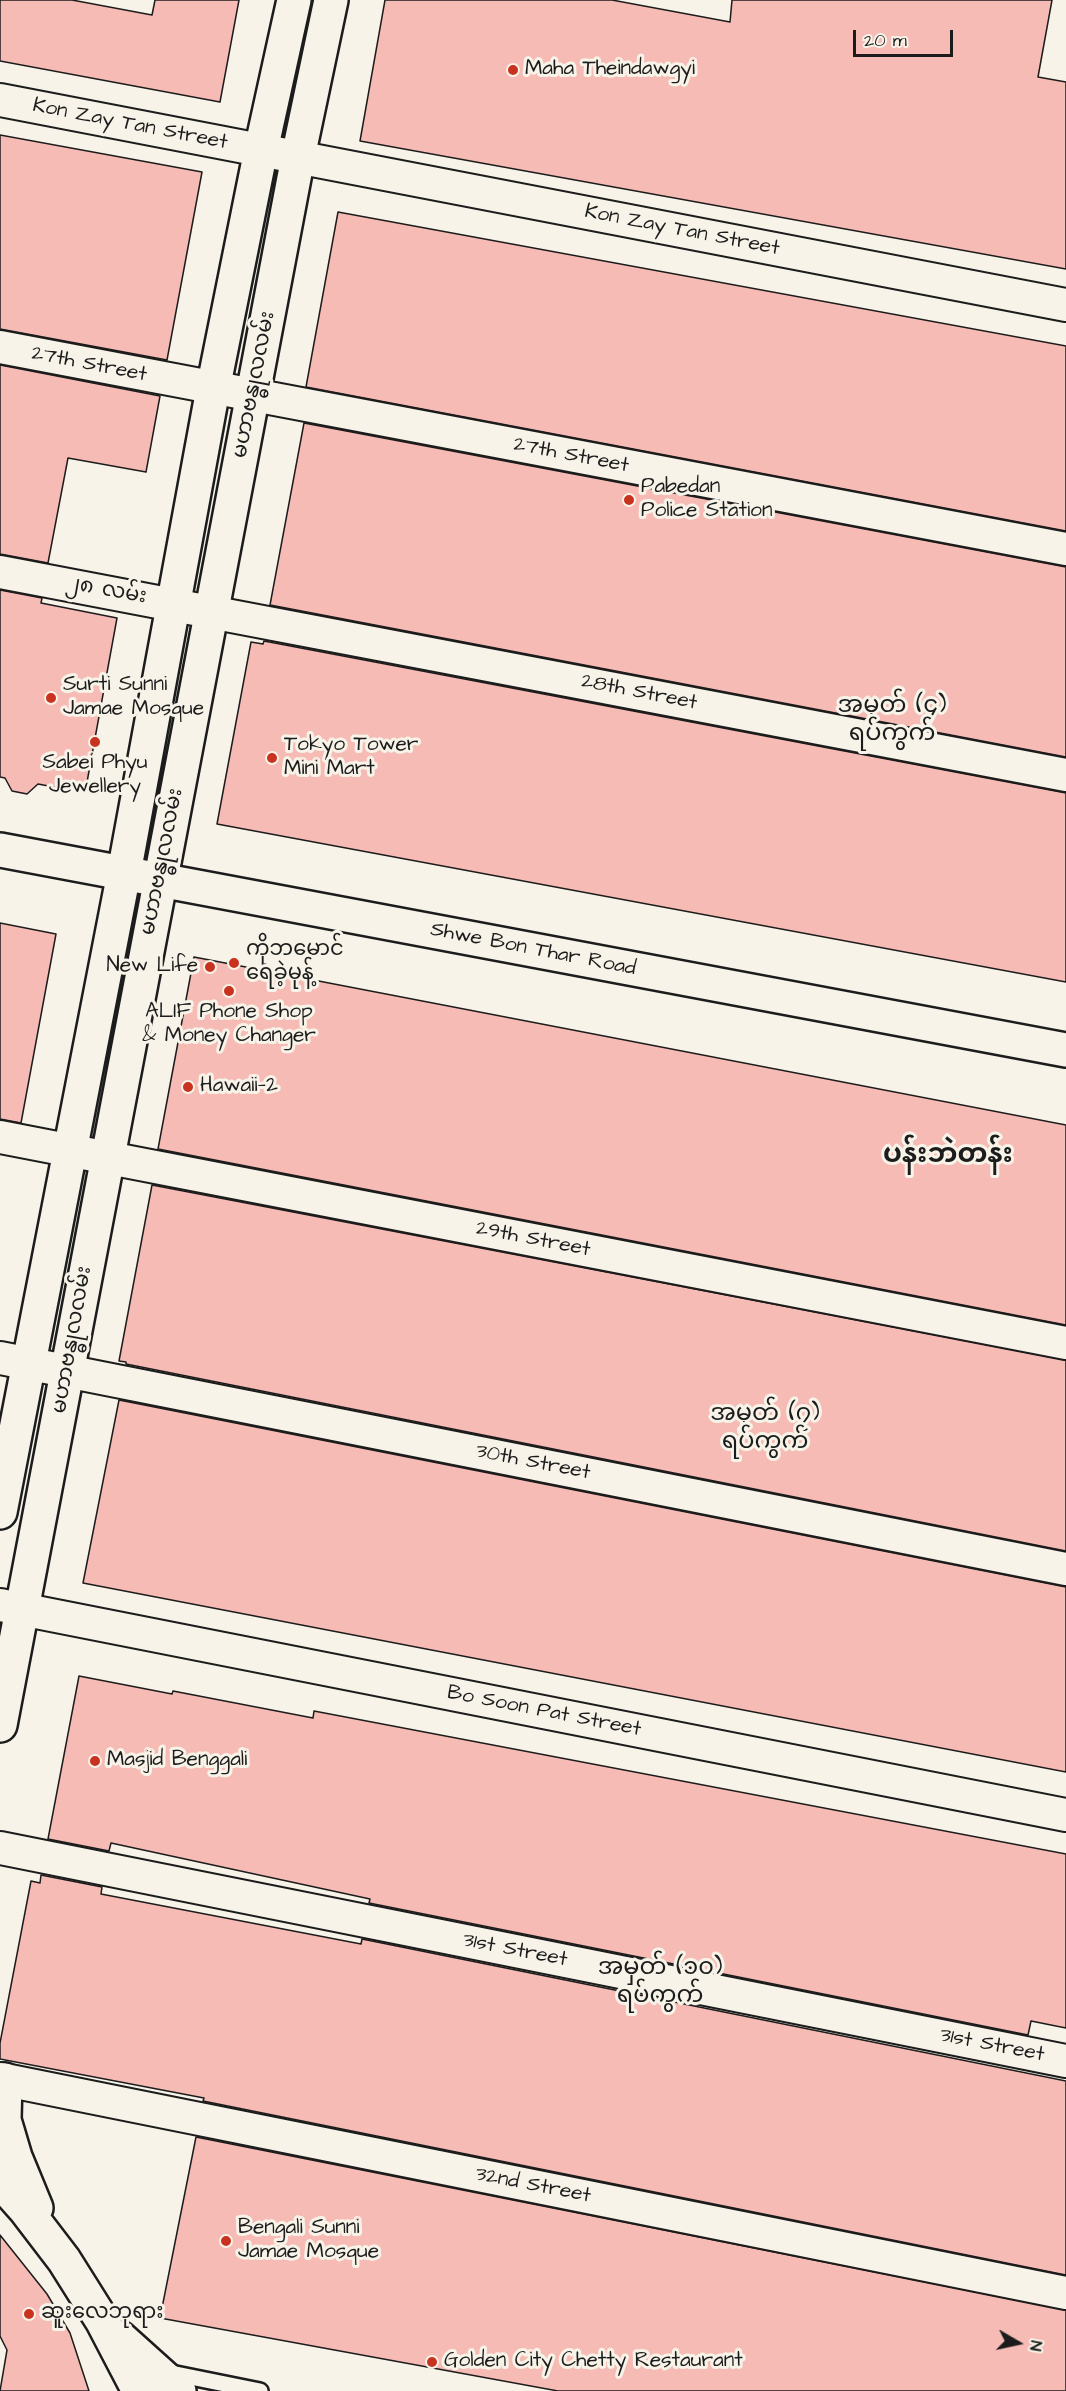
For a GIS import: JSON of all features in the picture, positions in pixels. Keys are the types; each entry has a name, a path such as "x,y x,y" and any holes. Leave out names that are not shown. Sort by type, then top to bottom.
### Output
{"main road":[{"name":"မဟာဗန္ဓုလလမ်း","path":"0,1512 14,1361 70,1150 124,873 213,389 294,0"},
{"name":"မဟာဗန္ဓုလလမ်း","path":"0,1725 11,1607 68,1371 252,396 331,0"},
{"name":"Shwe Bon Thar Road","path":"0,850 1066,1050"},
{"path":"2,2080 4,2120 15,2157 34,2204 64,2260 103,2322 147,2380 179,2391"},
{"path":"0,2181 64,2260"}],"street":[{"name":"Kon Zay Tan Street","path":"0,100 1066,304"},
{"name":"27th Street","path":"0,347 1066,549"},
{"name":"၂၈ လမ်း","path":"0,572 212,612"},
{"name":"28th Street","path":"212,612 1066,775"},
{"name":"29th Street","path":"0,1137 1066,1343"},
{"name":"30th Street","path":"14,1361 1066,1569"},
{"name":"Bo Soon Pat Street","path":"11,1607 1066,1815"},
{"name":"31st Street","path":"0,1848 1066,2061"},
{"name":"32nd Street","path":"2,2080 1066,2293"}],"lane":[{"path":"147,2380 260,2391"}],"building":[{"path":"0,0 72,0 152,15 155,0 239,0 220,102 0,61"},
{"path":"385,0 612,0 730,22 732,0 1052,0 1038,77 1066,82 1066,269 360,141"},
{"path":"0,135 202,172 167,360 0,329"},
{"path":"338,212 1066,346 1066,531 306,387"},
{"path":"0,365 160,396 146,472 68,458 48,563 0,554"},
{"path":"304,423 1066,567 1066,757 270,605"},
{"name":"Surti Sunni Jamae Mosque","path":"0,590 42,598 41,603 117,618 85,793 38,784 27,794 12,791 5,778 0,777"},
{"path":"264,641 1066,793 1066,982 217,824 251,642 263,644"},
{"path":"0,923 56,934 21,1123 0,1119"},
{"path":"194,957 1066,1125 1066,1325 158,1149"},
{"path":"152,1185 1066,1360 1066,1551 126,1364 126,1362 119,1361"},
{"path":"119,1400 1066,1587 1066,1772 83,1583"},
{"path":"79,1676 172,1694 173,1691 313,1718 314,1711 1066,1854 1066,2028 1031,2021 1028,2035 369,1903 370,1899 111,1843 109,1851 48,1839"},
{"path":"41,1875 102,1887 101,1894 361,1944 362,1939 1066,2081 1066,2275 203,2101 204,2098 0,2059 0,2043 31,1881 40,1883"},
{"path":"196,2137 1066,2310 1066,2391 558,2391 160,2318"},
{"name":"ဆူးလေဘုရား","path":"0,2235 47,2294 70,2333 89,2391 0,2391 7,2350 0,2336"}],"place":[{"name":"Maha Theindawgyi","path":"513,70"},
{"name":"Pabedan Police Station","path":"629,500"},
{"name":"Surti Sunni Jamae Mosque","path":"51,698"},
{"name":"Sabei Phyu Jewellery","path":"95,742"},
{"name":"Tokyo Tower Mini Mart","path":"272,758"},
{"name":"ကိုဘမောင် ရေခဲ့မုန့်","path":"234,963"},
{"name":"New Life","path":"210,967"},
{"name":"ALIF Phone Shop & Money Changer","path":"229,991"},
{"name":"Hawaii—2","path":"188,1087"},
{"name":"Masjid Benggali","path":"95,1761"},
{"name":"Bengali Sunni Jamae Mosque","path":"226,2241"},
{"name":"ဆူးလေဘုရား","path":"29,2314"},
{"name":"Golden City Chetty Restaurant","path":"432,2362"}],"district":[{"name":"အမှတ် (၄) ရပ်ကွက်","path":"892,721"},
{"name":"ပန်းဘဲတန်း","path":"948,1156"},
{"name":"အမှတ် (၇) ရပ်ကွက်","path":"765,1429"},
{"name":"အမှတ် (၁၀) ရပ်ကွက်","path":"660,1983"}]}
